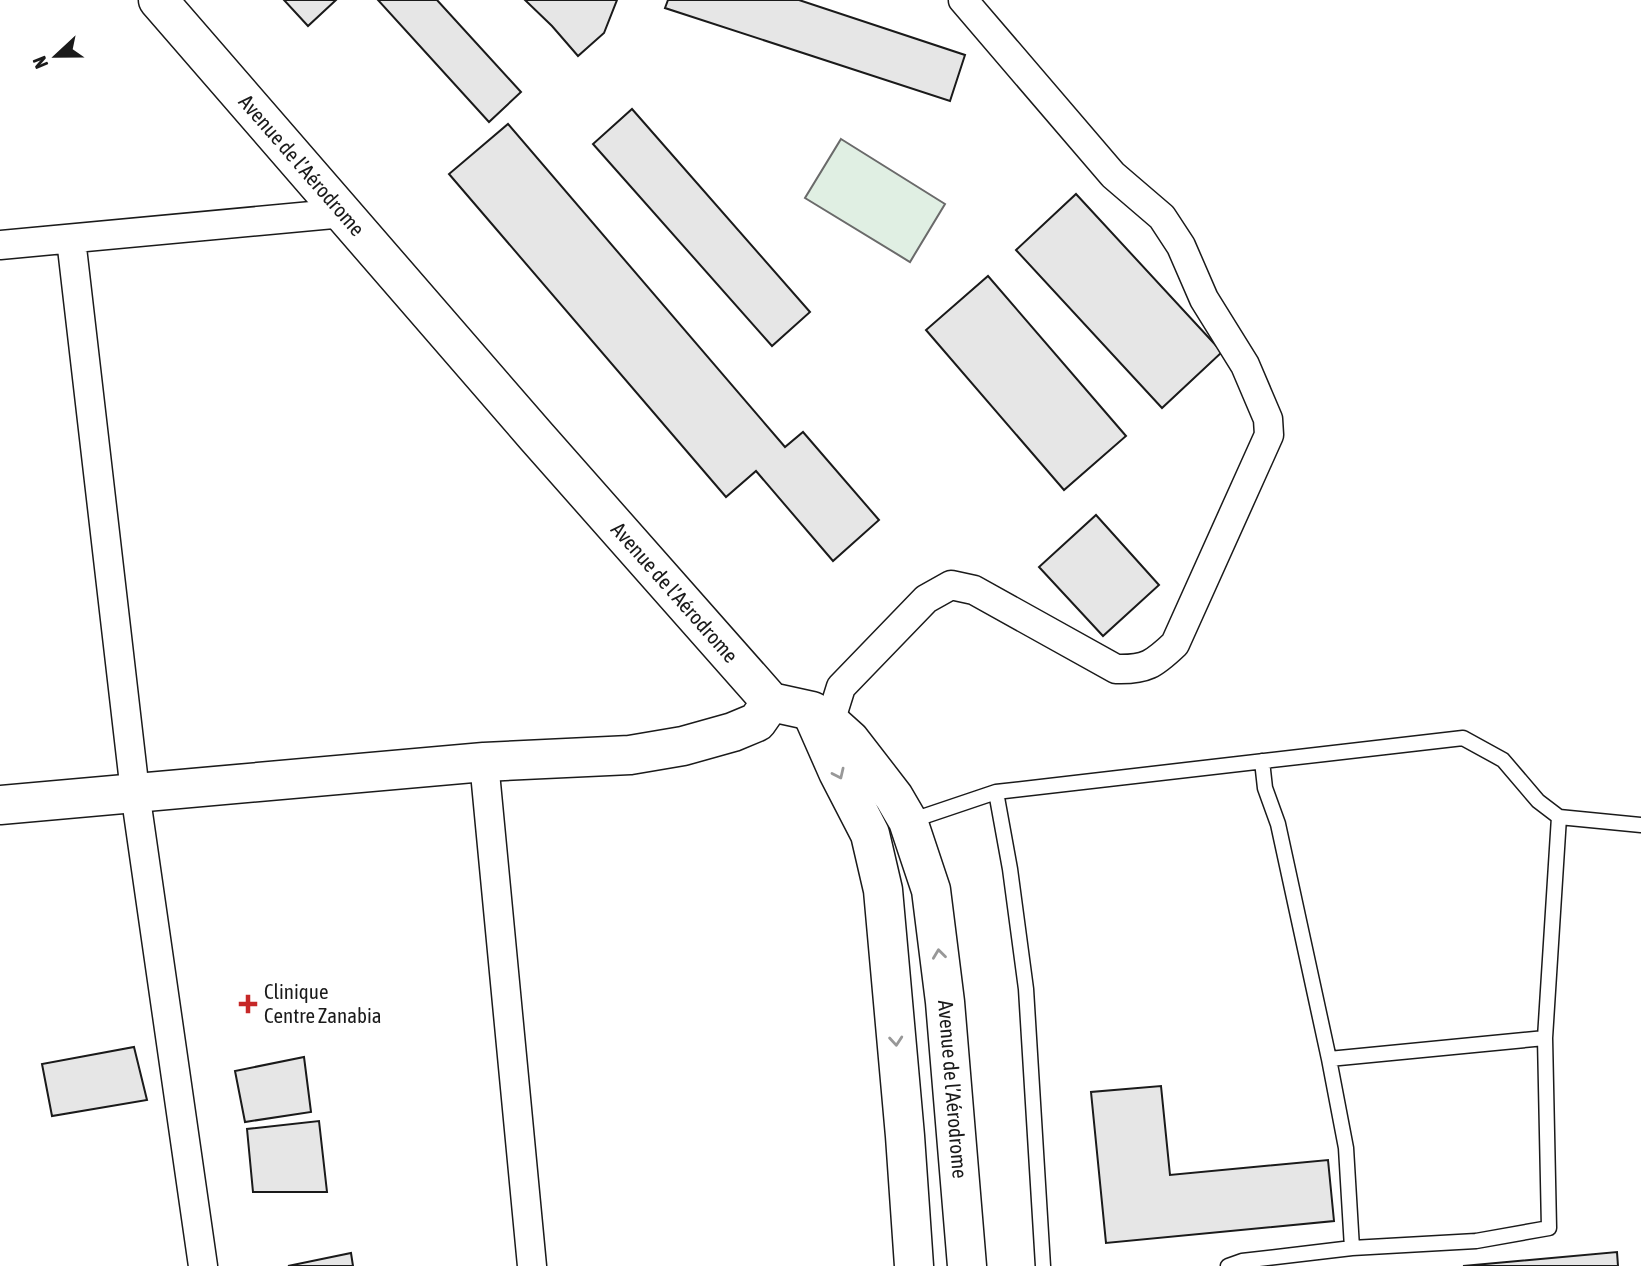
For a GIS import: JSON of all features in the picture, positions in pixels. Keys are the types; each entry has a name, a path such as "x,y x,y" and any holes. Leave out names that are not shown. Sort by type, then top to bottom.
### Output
{"main road":[{"name":"Avenue de l’Aérodrome","path":"158,0 771,702"},
{"path":"0,805 484,762 630,755 683,746 733,732 757,722 771,702 821,716 838,772 870,834 883,890 914,1266"},
{"name":"Avenue de l’Aérodrome","path":"821,716 857,748 894,797 908,821 931,890 945,1002 967,1266"}],"street":[{"path":"821,716 841,687 926,599 951,585 974,590 1116,669 1136,670 1155,663 1175,644 1269,435 1268,419 1245,365 1204,299 1181,246 1161,217 1113,175 963,0"},
{"path":"0,245 344,212"},
{"path":"71,239 135,792 203,1266"},
{"path":"484,762 532,1266"}],"lane":[{"path":"908,821 996,792 1464,738 1503,760 1538,801 1559,817 1641,825"},
{"path":"1262,761 1265,788 1278,824 1346,1148 1352,1248"},
{"path":"996,792 1010,869 1026,989 1043,1266"},
{"path":"1228,1266 1242,1261 1352,1248 1476,1241 1549,1228 1545,1038 1559,817"},
{"path":"1329,1059 1545,1038"}],"green space":[{"path":"841,139 945,204 910,262 805,198"}],"building":[{"path":"284,0 336,0 308,26"},
{"path":"378,0 437,0 521,92 489,122"},
{"path":"525,0 617,0 604,33 578,56"},
{"path":"668,0 799,0 965,55 950,101 665,8"},
{"path":"632,109 810,312 772,346 593,144"},
{"path":"508,124 785,447 803,432 879,520 833,561 756,471 726,497 449,174"},
{"path":"1076,194 1222,352 1162,408 1016,250"},
{"path":"988,276 1126,436 1064,490 926,330"},
{"path":"1096,515 1159,585 1103,636 1039,567"},
{"path":"134,1047 147,1100 52,1116 42,1064"},
{"path":"304,1057 311,1112 245,1122 235,1071"},
{"path":"1161,1086 1170,1175 1328,1160 1334,1221 1106,1243 1091,1092"},
{"path":"319,1121 327,1192 253,1192 247,1129"},
{"path":"1617,1252 1618,1266 1463,1266"},
{"path":"351,1253 353,1266 288,1266"}],"place":[{"name":"Clinique Centre Zanabia","path":"248,1004"}]}
